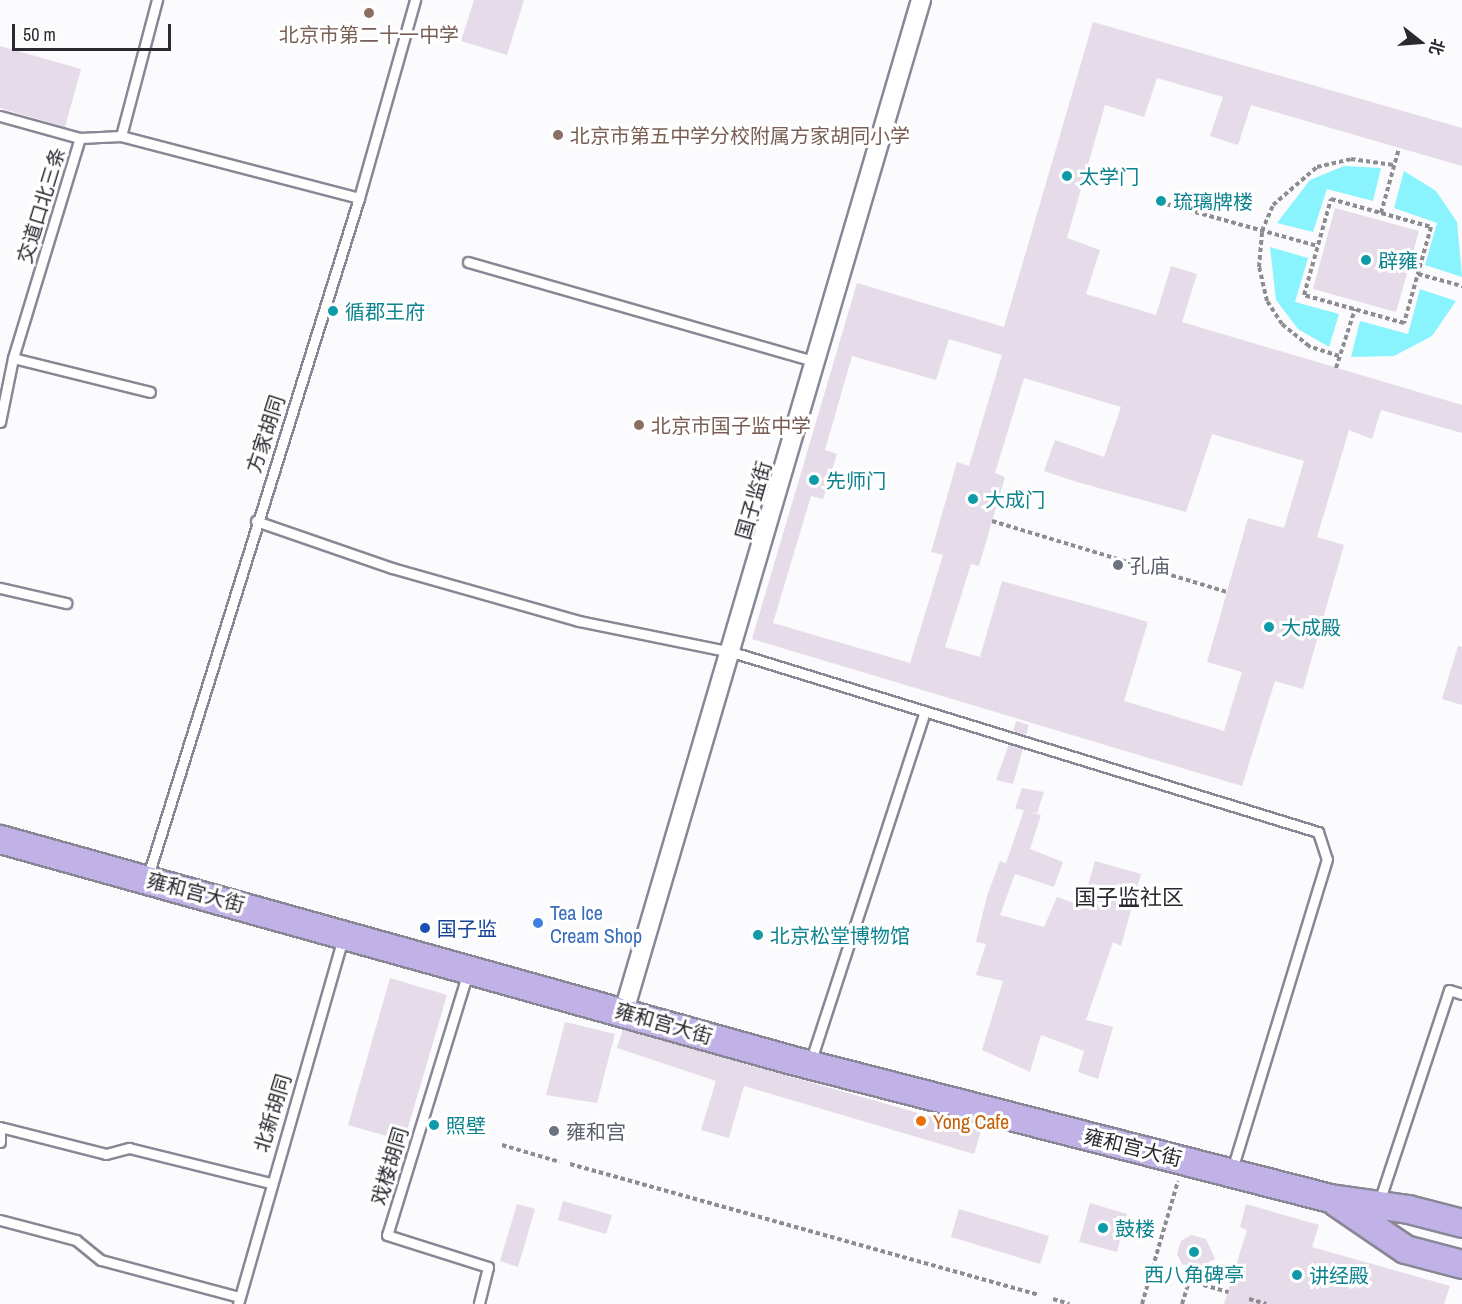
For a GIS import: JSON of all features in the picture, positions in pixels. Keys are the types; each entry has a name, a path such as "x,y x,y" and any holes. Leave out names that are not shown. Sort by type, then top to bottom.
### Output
{"main road":[{"name":"雍和宫大街","path":"0,839 345,932 810,1064 1330,1198 1378,1204 1462,1223"},
{"name":"雍和宫大街","path":"1330,1198 1405,1249 1462,1264"}],"street":[{"name":"国子监街","path":"624,1011 732,652 921,0"}],"lane":[{"path":"121,136 157,0"},
{"name":"方家胡同","path":"147,879 256,521 359,198 415,0"},
{"path":"0,116 80,138 121,136 359,198"},
{"name":"交道口北三条","path":"0,422 13,357 80,138"},
{"path":"468,262 817,362"},
{"path":"13,357 150,392"},
{"path":"256,521 392,568 568,618 732,652 1318,832 1327,859 1231,1172"},
{"path":"0,588 66,603"},
{"path":"810,1064 925,712"},
{"name":"北新胡同","path":"238,1300 270,1183 345,932"},
{"name":"戏楼胡同","path":"469,969 387,1235 489,1267 479,1304"},
{"path":"1378,1204 1449,990 1462,994"},
{"path":"0,1142 2,1127 106,1154 129,1148 270,1183"},
{"path":"0,1220 76,1240 101,1260 238,1300"}],"path":[{"path":"1381,213 1399,148"},
{"path":"1339,356 1309,346 1282,324 1267,301 1259,267 1262,231 1273,205 1317,167 1351,159 1394,165"},
{"path":"1331,199 1381,213 1431,227 1404,323 1304,295 1331,199"},
{"path":"1159,202 1318,246"},
{"path":"1418,274 1462,286"},
{"path":"1336,368 1355,309"},
{"path":"992,521 1227,592"},
{"path":"502,1145 560,1161"},
{"path":"1142,1304 1184,1160"},
{"path":"570,1164 1040,1295"},
{"path":"1182,1304 1189,1281 1228,1292"},
{"path":"1053,1299 1069,1304"},
{"path":"1249,1299 1266,1304"}],"water":[{"path":"1344,166 1381,168 1373,201 1327,189 1313,232 1277,223 1310,180"},
{"path":"1404,171 1436,191 1457,222 1462,277 1425,265 1437,223 1394,208"},
{"path":"1270,247 1308,258 1295,302 1339,314 1329,347 1298,329 1276,300"},
{"path":"1420,289 1456,301 1432,336 1394,356 1351,357 1360,321 1408,334"}],"building":[{"path":"474,0 524,0 507,55 461,41"},
{"path":"1093,22 1462,128 1462,166 1251,105 1238,145 1210,136 1223,97 1157,78 1144,117 1105,105 1067,238 1100,250 1086,294 1156,315 1171,266 1197,274 1182,322 1462,405 1462,433 1381,410 1372,439 1349,430 1317,537 1344,545 1303,689 1275,681 1242,786 752,639 857,283 1004,327","holes":["949,339 1002,355 969,466 957,462 931,552 943,555 910,663 773,623 811,496 823,499 837,454 825,450 852,356 936,380","1024,378 1121,407 1104,457 1055,440 1044,471 1077,482 1186,512 1212,434 1304,461 1284,528 1248,518 1207,662 1242,672 1224,731 1124,701 1148,622 1002,581 980,657 945,647 971,564 979,566 1005,477 995,473"]},
{"path":"0,46 81,69 65,127 0,108"},
{"name":"辟雍","path":"1335,208 1419,231 1396,312 1313,289"},
{"path":"1458,646 1462,647 1462,705 1442,699"},
{"path":"1016,721 1029,725 1026,735 1013,731"},
{"path":"1009,744 1023,748 1013,784 996,780"},
{"path":"1022,788 1044,792 1037,813 1029,812 1041,815 1030,849 1063,862 1054,887 1015,874 1000,915 1044,927 1057,897 1082,906 1095,861 1141,874 1121,946 1113,942 1086,1020 1113,1027 1098,1079 1078,1072 1084,1051 1041,1035 1030,1072 982,1050 1003,981 976,975 986,944 976,942 987,896 1000,861 1006,863 1024,810 1015,809"},
{"path":"390,978 447,995 404,1141 348,1125"},
{"path":"565,1022 615,1034 597,1103 546,1095"},
{"path":"623,1029 981,1131 974,1154 744,1086 729,1138 701,1130 716,1081 617,1048"},
{"path":"563,1201 612,1215 606,1234 558,1220"},
{"name":"鼓楼","path":"1090,1203 1127,1214 1117,1252 1079,1242"},
{"path":"517,1204 535,1209 518,1267 500,1261"},
{"path":"1246,1204 1319,1225 1312,1247 1450,1286 1444,1304 1224,1304 1247,1230 1240,1227"},
{"path":"959,1209 1049,1236 1040,1264 951,1237"},
{"name":"西八角碑亭","path":"1191,1235 1206,1239 1215,1259 1197,1268 1182,1264 1177,1254 1181,1241"}],"place":[{"name":"北京市第二十一中学","path":"369,13"},
{"name":"北京市第五中学分校附属方家胡同小学","path":"558,135"},
{"name":"太学门","path":"1067,176"},
{"name":"琉璃牌楼","path":"1161,201"},
{"name":"辟雍","path":"1366,260"},
{"name":"循郡王府","path":"333,311"},
{"name":"北京市国子监中学","path":"639,425"},
{"name":"先师门","path":"814,480"},
{"name":"大成门","path":"973,499"},
{"name":"孔庙","path":"1118,565"},
{"name":"大成殿","path":"1269,627"},
{"name":"Tea Ice Cream Shop","path":"538,923"},
{"name":"国子监","path":"425,928"},
{"name":"北京松堂博物馆","path":"758,935"},
{"name":"Yong Cafe","path":"921,1121"},
{"name":"照壁","path":"434,1125"},
{"name":"雍和宫","path":"554,1131"},
{"name":"鼓楼","path":"1103,1228"},
{"name":"西八角碑亭","path":"1194,1252"},
{"name":"讲经殿","path":"1297,1275"}],"district":[{"name":"国子监社区","path":"1129,898"}]}
